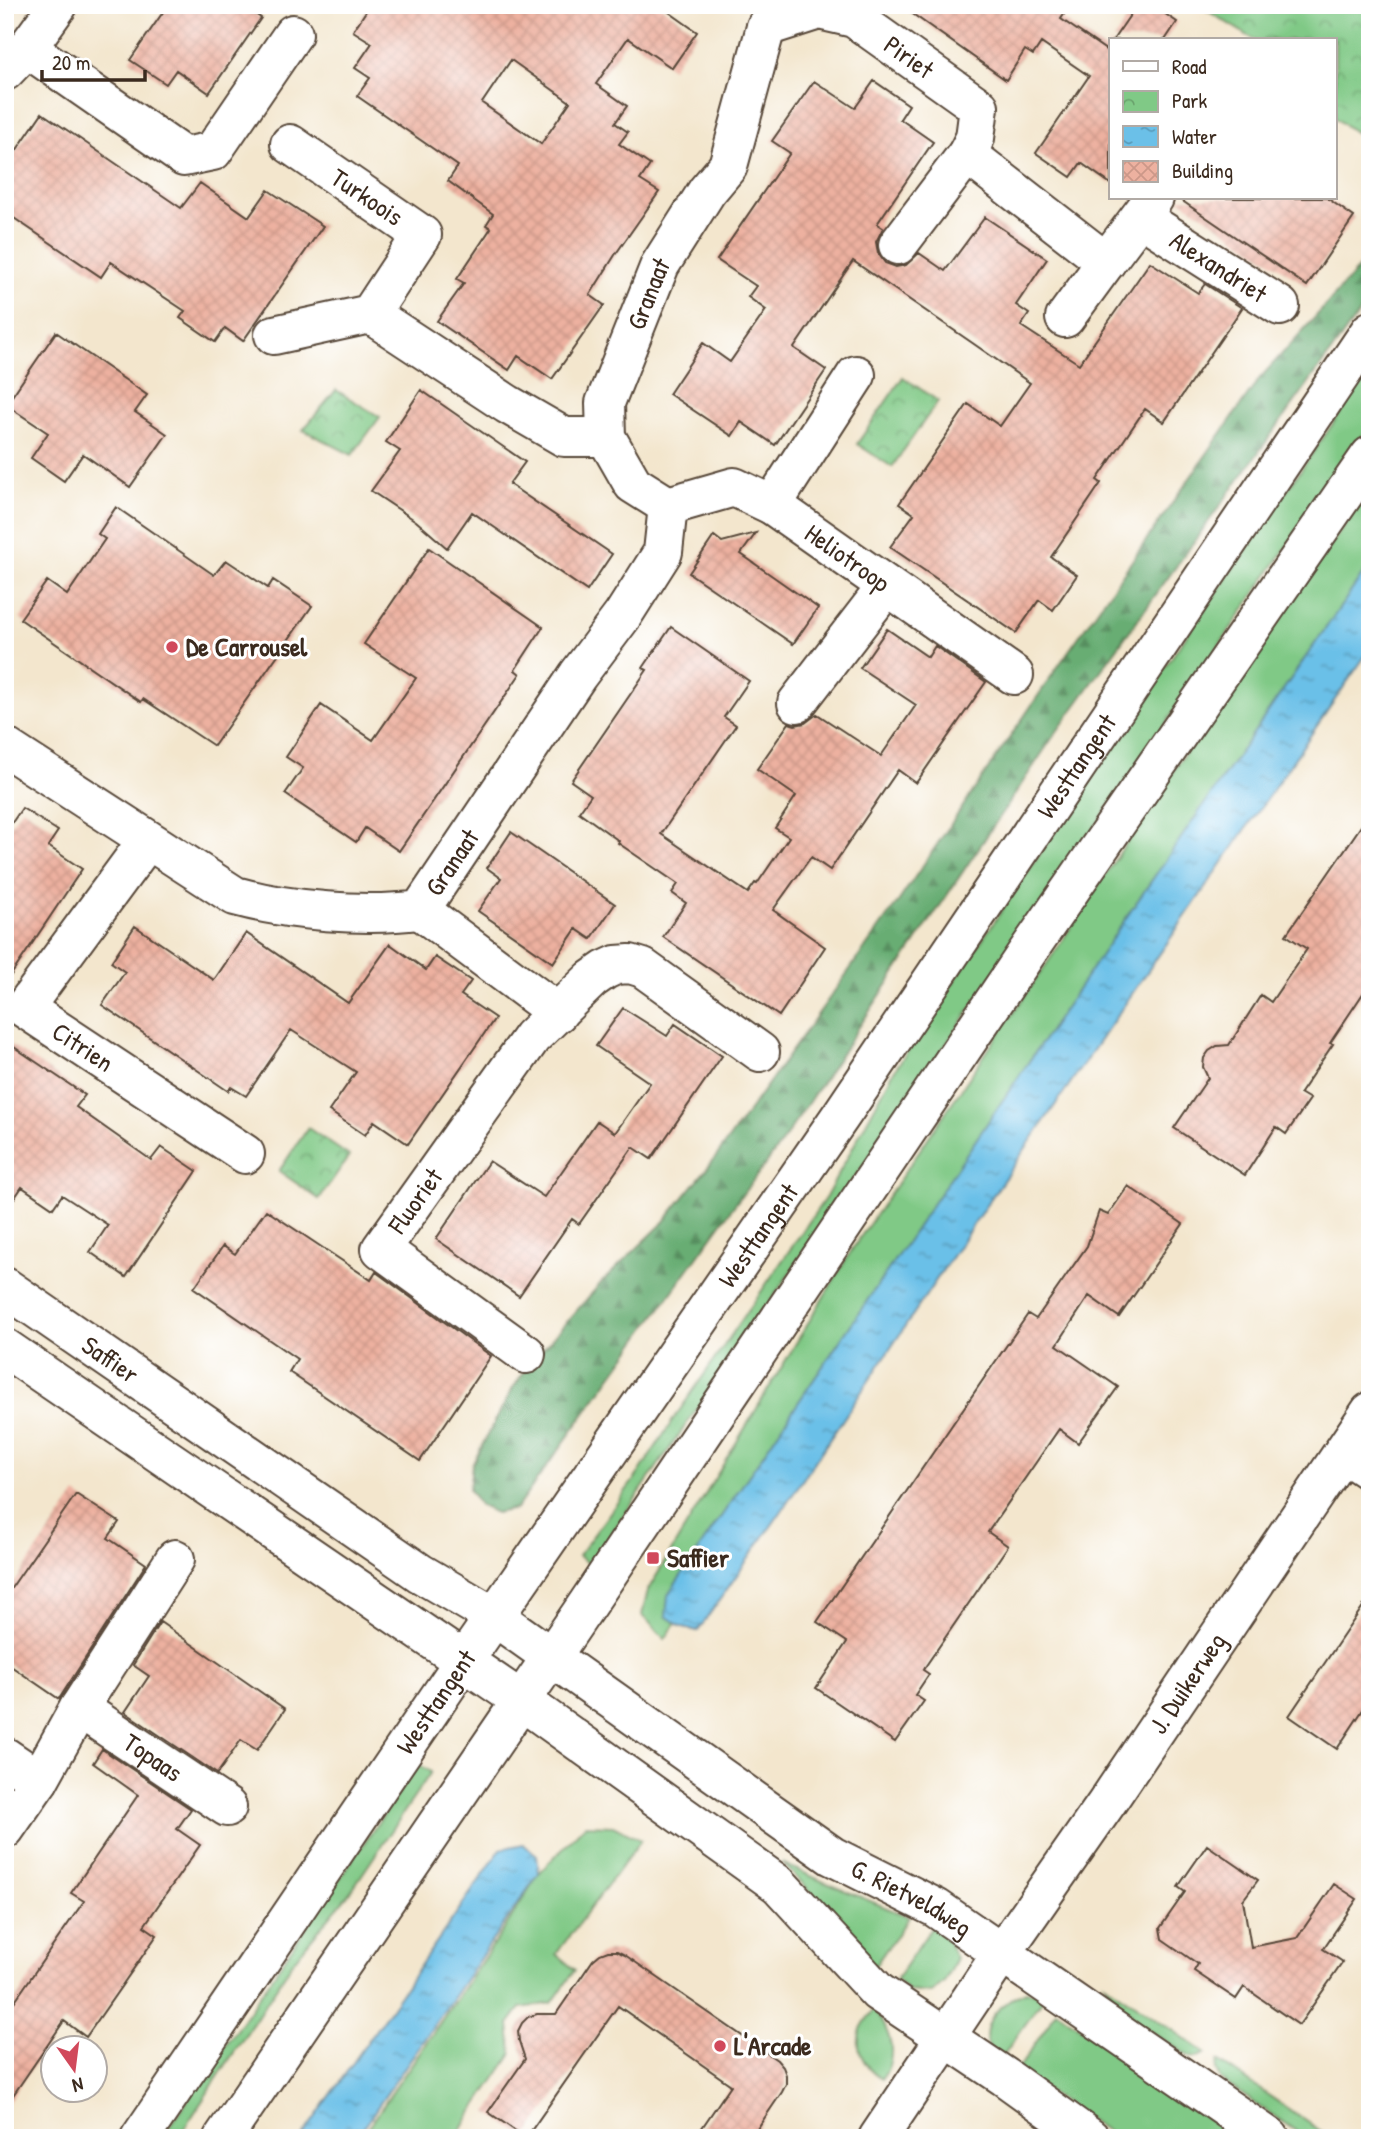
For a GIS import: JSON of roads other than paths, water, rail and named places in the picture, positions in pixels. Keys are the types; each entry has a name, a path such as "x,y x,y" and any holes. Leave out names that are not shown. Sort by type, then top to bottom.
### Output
{"street":[{"path":"58,5 16,59 184,157 213,151 293,34"},
{"name":"Piriet","path":"728,166 759,16 818,10 854,19 979,107 975,138 967,154 898,245"},
{"name":"Turkoois","path":"290,144 422,235 370,314"},
{"path":"967,154 1107,262"},
{"name":"Granaat","path":"5,747 235,896 264,904 305,909 392,914 420,910 663,552 668,506 633,484 606,437 605,403 660,265 706,191 728,166"},
{"path":"1065,318 1147,207"},
{"name":"Alexandriet","path":"1147,207 1280,306"},
{"path":"274,335 370,314 507,404 564,437 606,437"},
{"name":"Westtangent","path":"140,2138 463,1661 849,1102 1370,331"},
{"path":"772,505 856,375"},
{"path":"223,2138 522,1701 1033,942 1370,456"},
{"name":"Heliotroop","path":"668,506 734,487 772,505 1014,675"},
{"path":"797,703 887,586"},
{"name":"Citrien","path":"147,841 24,1008 245,1154"},
{"path":"420,910 558,1013"},
{"name":"Fluoriet","path":"526,1354 382,1249 532,1037 592,979 616,965 629,964 643,968 760,1052"},
{"name":"Saffier","path":"5,1287 420,1573 495,1617 551,1657"},
{"name":"Saffier","path":"5,1348 522,1701"},
{"name":"J. Duikerweg","path":"878,2138 1106,1804 1356,1462 1370,1412"},
{"path":"5,1829 39,1780 79,1708 175,1559"},
{"name":"G. Rietveldweg","path":"551,1657 832,1856 927,1903 1270,2138"},
{"path":"522,1701 779,1885 878,1992 1090,2138"},
{"name":"Topaas","path":"79,1708 227,1807"},
{"path":"5,1757 39,1780"}],"water":[{"path":"1370,564 1370,649 989,1201 702,1625 697,1631 680,1626 666,1616 668,1595 1132,909"},
{"path":"523,1844 537,1855 539,1873 356,2138 301,2138 501,1849"}],"place":[{"name":"De Carrousel","path":"172,647"},
{"name":"Saffier","path":"653,1558"},
{"name":"L'Arcade","path":"720,2046"}]}
